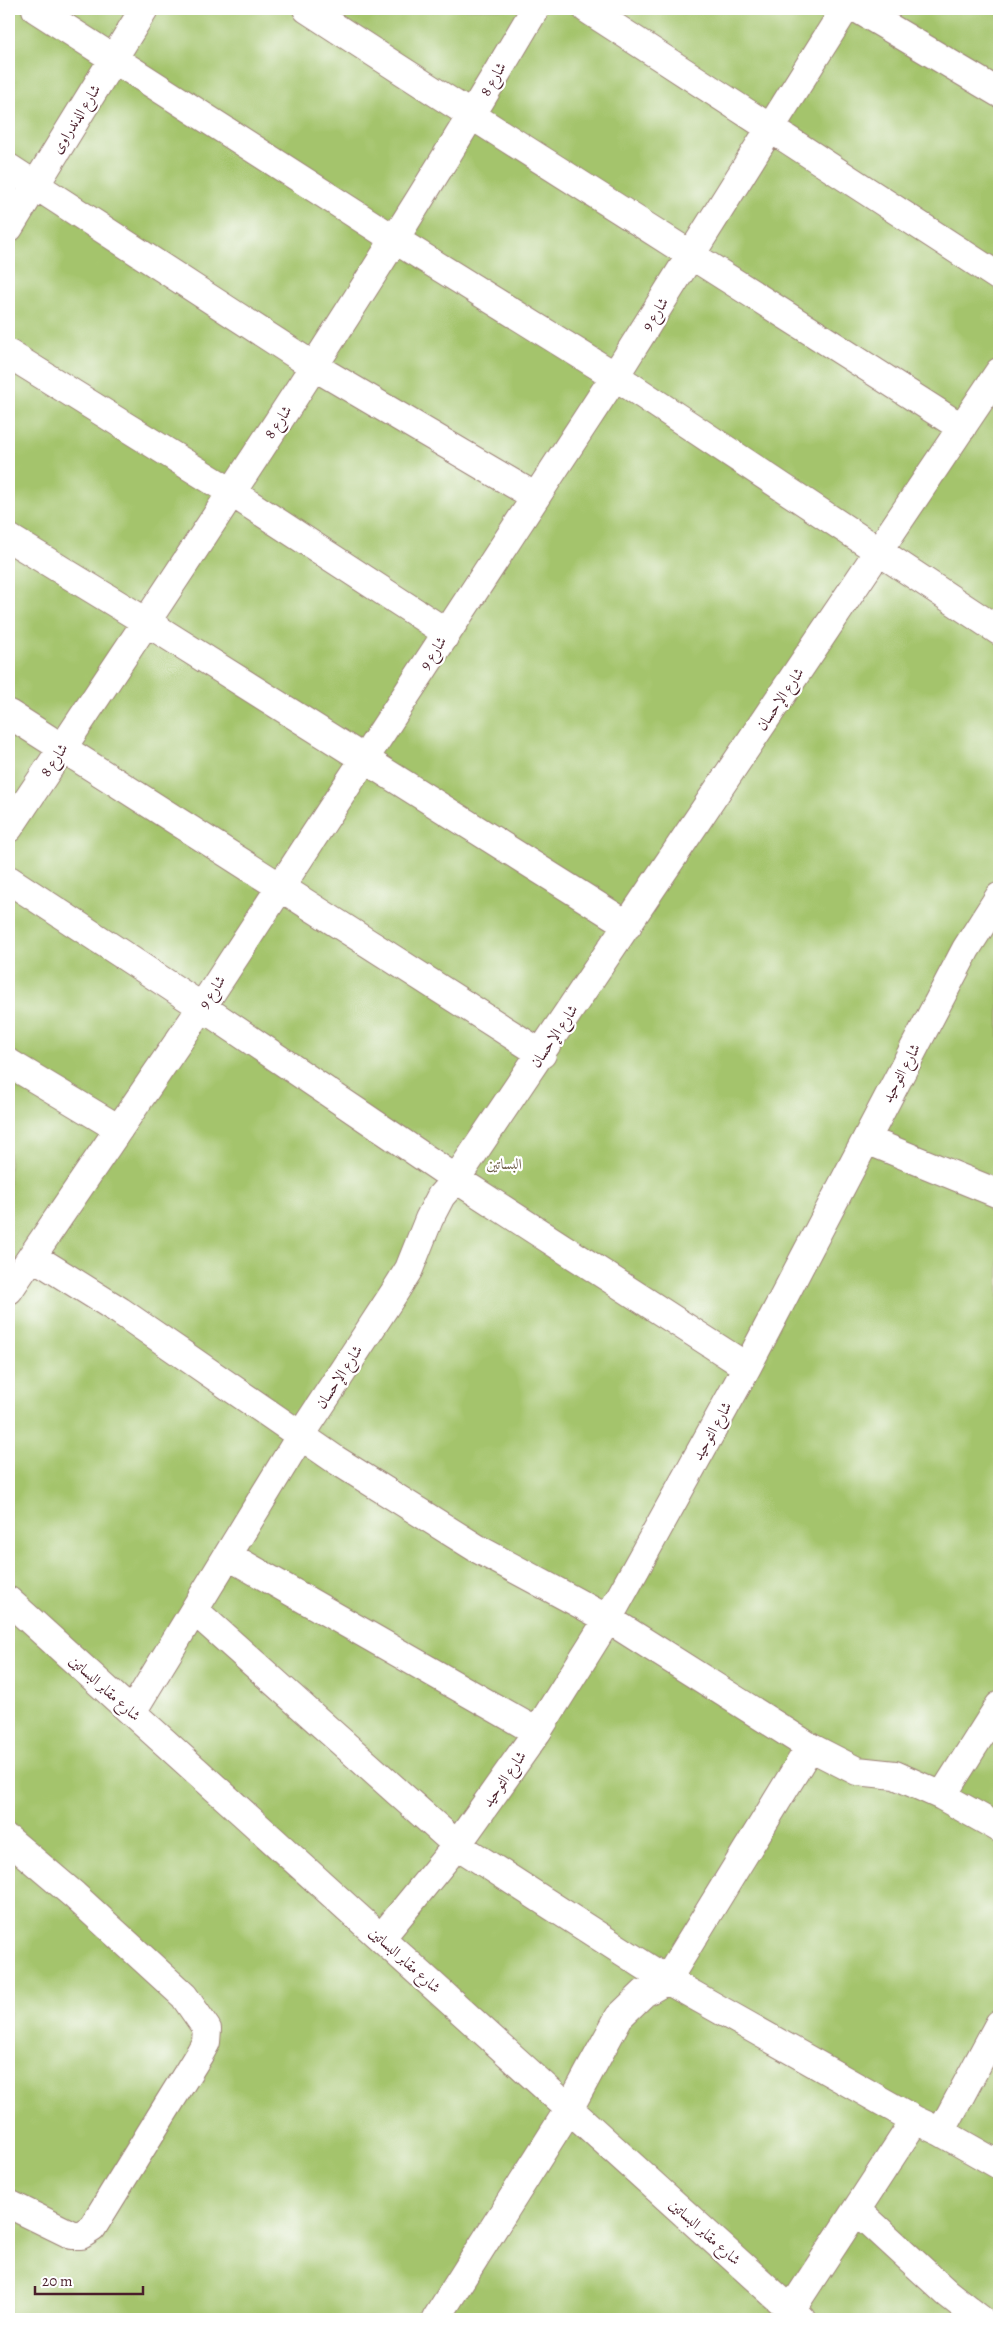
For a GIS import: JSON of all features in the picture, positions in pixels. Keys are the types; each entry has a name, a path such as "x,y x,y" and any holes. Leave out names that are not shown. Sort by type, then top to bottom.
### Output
{"street":[{"path":"36,9 114,57 394,239 615,376 880,550 999,631"},
{"name":"شارع الدندراوى","path":"9,228 144,9"},
{"path":"307,9 472,117 693,254 962,428"},
{"name":"شارع 8","path":"9,828 148,623 230,492 315,367 472,117 535,9"},
{"path":"587,9 999,277"},
{"name":"شارع 9","path":"9,1290 202,1007 615,376 845,9"},
{"path":"858,9 999,93"},
{"path":"9,168 315,367 536,497"},
{"path":"9,354 230,492 447,632"},
{"name":"شارع الإحسان","path":"132,1712 229,1556 301,1434 409,1269 429,1219 441,1196 456,1179 542,1054 999,372"},
{"path":"9,538 148,623 628,925"},
{"path":"9,714 542,1054"},
{"path":"9,880 202,1007 456,1179 747,1367"},
{"name":"شارع التوحيد","path":"381,1938 457,1845 537,1732 608,1619 747,1367 966,949 999,897"},
{"path":"9,1063 119,1129"},
{"path":"866,1140 999,1194"},
{"path":"32,1256 120,1311 301,1434 336,1460 478,1549 608,1619 810,1747 857,1771 895,1775 942,1796 999,1828"},
{"path":"229,1556 537,1732"},
{"name":"شارع مقابر البساتين","path":"9,1601 381,1938 793,2316"},
{"path":"195,1611 457,1845 667,1980 914,2120 941,2132 999,2165"},
{"path":"942,1796 999,1706"},
{"path":"436,2319 568,2109 619,2017 644,1993 667,1980 810,1747"},
{"path":"9,1840 74,1895 184,1996 207,2029 206,2042 200,2053 92,2228 82,2235 72,2234 9,2204"},
{"path":"941,2132 999,2024"},
{"path":"793,2316 914,2120"},
{"path":"857,2210 947,2293 980,2319"}],"green space":[{"name":"البساتين","path":"9,9 999,9 999,2319 9,2319"}]}
